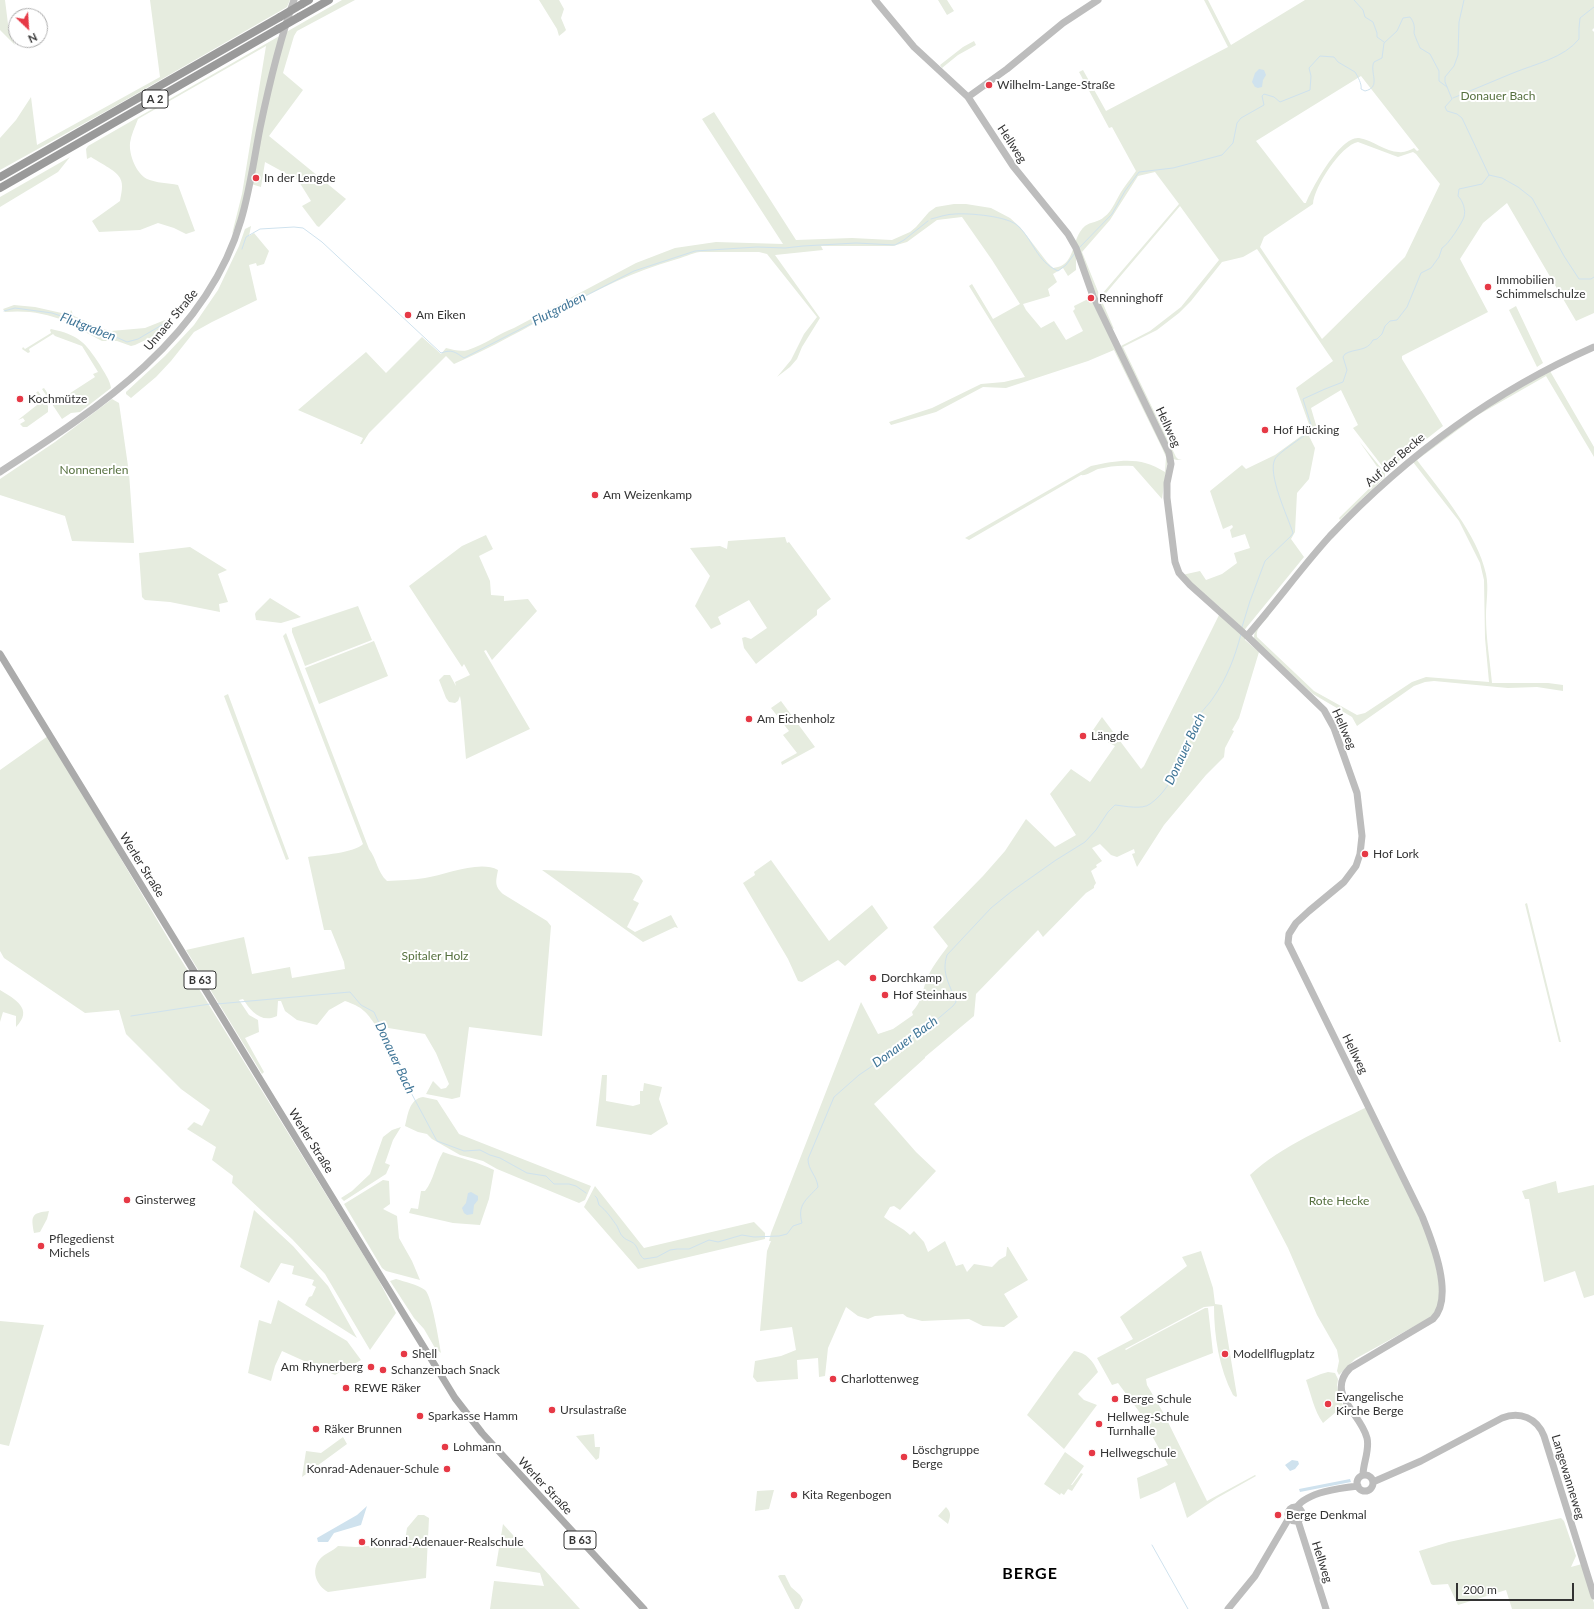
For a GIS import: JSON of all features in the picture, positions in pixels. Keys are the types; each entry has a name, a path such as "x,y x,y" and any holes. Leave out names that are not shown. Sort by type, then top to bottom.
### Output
{"highway":[{"name":"A 2","path":"0,177 310,0"},
{"name":"A 2","path":"0,188 329,0"}],"main road":[{"name":"Werler Straße","path":"0,654 459,1404 482,1433 644,1609"}],"street":[{"name":"Unnaer Straße","path":"0,472 86,415 137,373 177,334 212,286 223,267 242,220 273,68 294,0"},
{"name":"Hellweg","path":"875,0 918,51 968,97 1013,166 1064,227 1077,251 1093,296 1169,453 1171,464 1167,498 1177,570 1190,585 1247,636 1324,710 1334,728 1353,781 1361,821 1362,836 1360,857 1356,866 1344,882 1308,911 1296,923 1289,934 1288,943 1422,1216 1435,1252 1443,1294 1441,1308 1433,1319 1350,1368 1342,1379 1341,1386 1343,1396 1364,1429 1367,1438 1368,1445 1363,1475"},
{"path":"968,97 1007,69 1068,19 1098,0"},
{"name":"Auf der Becke","path":"1247,636 1330,537 1379,487 1412,458 1441,435 1496,398 1545,370 1594,347"},
{"name":"Langewanneweg","path":"1373,1482 1421,1461 1502,1418 1513,1415 1528,1418 1539,1426 1544,1436 1594,1596"},
{"path":"1363,1475 1369,1476 1373,1482 1371,1488 1367,1490 1363,1490 1358,1486 1358,1479 1363,1475"},
{"path":"1228,1609 1255,1576 1289,1518 1289,1510 1293,1507 1297,1507 1304,1500 1312,1496 1358,1486"},
{"path":"1289,1518 1293,1521 1298,1521 1302,1518 1303,1513 1301,1509 1297,1507"},
{"name":"Hellweg","path":"1298,1521 1326,1609"}],"green space":[{"path":"0,0 5,0 8,38 0,30"},
{"path":"150,0 290,0 287,7 110,109 0,170 0,138 16,120 31,97 37,145 160,77"},
{"path":"342,0 355,0 297,31 294,36 283,73 303,90 269,136 346,199 319,227 302,206 311,201 298,180 265,162 261,187 248,183 239,220 232,234 242,194 266,46 138,119 133,131 130,148 134,163 140,173 147,179 178,185 195,231 186,234 158,223 140,230 99,232 92,221 120,201 122,184 118,175 111,169 91,157 87,159 86,149 88,146"},
{"path":"539,0 559,0 564,9 561,18 566,30 559,36 557,29"},
{"path":"938,0 947,0 954,11 947,15"},
{"name":"Donauer Bach","path":"1204,0 1208,0 1231,45 1305,0 1594,0 1594,28 1592,30 1594,32 1594,313 1576,321 1507,203 1483,223 1460,259 1488,312 1402,356 1402,359 1443,426 1386,471 1353,428 1358,425 1341,390 1311,408 1316,425 1313,432 1309,436 1315,448 1309,479 1297,493 1295,532 1291,539 1304,557 1242,633 1245,640 1259,652 1239,718 1232,730 1234,731 1225,748 1224,757 1206,775 1164,825 1137,867 1132,854 1135,853 1134,849 1117,857 1111,855 1100,844 1092,848 1102,861 1091,871 1096,883 1094,888 1086,893 1043,937 1038,930 976,994 974,1016 925,1057 874,1104 916,1152 936,1171 900,1210 894,1206 890,1207 884,1217 910,1235 914,1231 924,1242 928,1252 945,1241 956,1266 963,1264 967,1272 974,1264 992,1267 1006,1256 1008,1247 1028,1280 1004,1294 1018,1317 1004,1327 983,1326 969,1319 922,1321 907,1317 903,1314 875,1316 868,1319 858,1316 846,1307 828,1348 825,1376 819,1377 818,1358 797,1360 798,1379 757,1382 753,1377 755,1361 781,1356 796,1350 792,1327 760,1331 767,1251 771,1241 769,1241 771,1233 861,1002 878,1034 893,1029 913,1015 912,1012 920,1001 928,976 948,946 933,927 983,876 1005,851 1026,819 1055,847 1076,835 1050,794 1071,769 1090,782 1115,746 1091,733 1102,717 1141,769 1144,766 1222,609 1182,575 1200,571 1206,580 1222,574 1237,563 1234,553 1250,548 1245,534 1232,538 1230,530 1233,527 1232,525 1223,529 1210,491 1242,465 1246,469 1275,455 1308,431 1310,427 1296,388 1333,361 1257,249 1243,257 1222,262 1191,301 1179,313 1157,330 1123,347 1176,457 1178,459 1182,459 1177,460 1173,459 1121,346 1150,331 1181,307 1219,260 1180,206 1101,299 1114,329 1112,328 1098,299 1080,254 1076,259 1076,270 1068,276 1063,268 1053,274 1057,282 1048,289 1050,296 1023,304 1041,328 1054,321 1066,340 1083,331 1073,311 1075,309 1074,306 1090,298 1132,380 1168,457 1162,499 1133,466 1111,466 1081,475 969,540 965,538 1091,466 1120,461 1138,461 1147,463 1165,472 1166,457 1114,350 1088,361 1006,388 983,387 936,412 891,425 889,422 932,408 981,384 1004,382 1025,377 969,286 972,284 993,319 1020,304 962,217 937,220 907,242 893,246 821,246 823,250 775,255 820,318 802,347 797,359 790,367 777,377 791,360 804,334 817,317 767,254 759,252 700,252 645,269 617,281 454,364 446,356 369,433 362,444 360,444 363,438 298,410 366,352 386,373 422,337 441,354 446,348 460,351 468,350 514,328 636,263 675,248 716,242 783,244 702,119 714,112 796,240 852,238 892,240 910,232 929,212 936,207 966,204 991,208 1010,218 1020,227 1053,268 1061,266 1070,257 1080,231 1085,226 1102,219 1107,214 1136,171 1112,127 1109,128 1079,72 1083,70 1106,111 1228,47","holes":["1361,76 1419,150 1417,151 1414,148 1403,152 1394,151 1364,139 1359,138 1352,140 1344,145 1335,154 1320,175 1306,203 1304,203 1256,141","1358,142 1398,157 1413,152 1440,184 1405,257 1322,339 1260,247 1264,237 1313,204 1323,178 1337,158 1351,145","1155,172 1179,204 1102,294 1099,294 1082,252 1110,220 1138,176"]},
{"path":"974,41 976,45 958,55 942,68 940,65 963,47"},
{"path":"70,157 58,172 0,207 0,197"},
{"path":"251,226 249,236 254,233 269,251 264,264 257,266 256,263 249,265 257,300 194,332 156,377 131,398 126,394 126,392 165,356 194,325 218,290 239,246 245,229"},
{"path":"14,305 35,307 66,314 65,321 43,314 21,311 5,312 3,309"},
{"path":"1516,306 1543,363 1537,367 1509,310"},
{"path":"71,310 74,316 111,331 145,328 165,320 167,323 166,327 156,335 131,346 117,341 102,341 68,323"},
{"path":"51,329 61,331 75,337 85,345 105,373 111,388 80,412 71,413 62,419 42,389 44,388 52,400 56,398 58,401 95,377 93,374 98,372 82,346 53,334 29,349 30,352 28,353 22,349 23,347 25,349 51,333"},
{"path":"1550,371 1594,447 1594,457 1546,376 1478,415 1417,460 1458,514 1482,559 1487,579 1486,625 1492,683 1548,683 1563,685 1563,691 1537,687 1508,688 1434,681 1425,682 1414,686 1357,726 1352,717 1313,694 1255,641 1254,634 1256,630 1267,615 1269,616 1257,631 1257,637 1314,691 1357,715 1365,713 1412,682 1426,677 1489,682 1485,638 1484,580 1480,563 1459,521 1413,462 1477,413"},
{"path":"38,391 48,406 48,412 27,427 23,427 20,424 25,421 23,418 18,420 37,405 38,399 36,393"},
{"name":"Nonnenerlen","path":"112,399 119,403 129,473 134,543 72,541 65,516 0,495 0,479 55,442"},
{"path":"1359,441 1385,473 1385,477 1340,520 1339,518 1383,475"},
{"path":"486,535 493,549 479,556 490,581 491,595 504,596 504,601 528,599 537,611 492,660 486,650 484,651 530,729 466,759 460,696 458,701 455,703 449,702 439,680 444,675 450,675 456,686 455,682 470,675 464,664 462,667 409,586 462,546"},
{"path":"785,537 787,543 789,542 831,599 817,610 817,615 756,664 744,648 742,638 745,637 751,639 767,628 749,600 718,617 721,624 711,629 695,606 710,576 690,548 720,546 727,549 728,541"},
{"path":"190,547 227,570 218,574 228,602 219,604 220,612 170,602 145,600 142,597 139,553"},
{"path":"270,598 301,617 281,623 256,620 256,612"},
{"path":"358,606 372,640 305,666 292,632 292,628"},
{"name":"Spitaler Holz","path":"286,633 369,849 379,870 387,881 416,879 472,867 490,867 498,870 496,883 503,894 547,921 551,926 542,1036 469,1027 460,1097 452,1099 426,1094 433,1081 441,1089 446,1088 449,1084 436,1053 425,1034 376,1026 363,1010 356,1005 345,1001 329,1010 317,1025 297,1020 285,1011 281,1001 278,1001 277,1016 266,1018 257,1015 243,999 239,1000 249,1015 258,1020 259,1032 245,1038 264,1072 262,1074 186,950 244,937 252,974 290,967 292,978 345,969 344,962 331,930 324,930 308,857 345,852 353,850 363,844 283,636"},
{"path":"374,641 388,676 319,704 305,668"},
{"path":"228,694 289,859 286,860 224,696"},
{"path":"781,701 815,747 782,765 781,762 797,753 783,735 789,731 771,708"},
{"path":"48,736 175,950 377,1277 396,1313 370,1350 325,1274 292,1239 232,1183 233,1176 212,1160 216,1147 187,1129 194,1122 202,1126 210,1110 181,1089 126,1034 119,1010 85,1013 4,958 0,951 0,770"},
{"path":"771,860 829,941 872,905 888,928 845,966 838,960 802,982 798,981 788,959 743,883 755,875 754,872"},
{"path":"542,870 631,873 639,876 643,881 633,900 639,903 627,927 635,932 671,915 678,928 675,927 643,942"},
{"path":"1527,903 1561,1042 1559,1042 1525,904"},
{"path":"0,990 16,1001 23,1010 21,1021 16,1027 16,1016 3,1012 0,1022"},
{"path":"602,1075 607,1075 606,1101 633,1106 640,1104 640,1091 643,1091 644,1083 662,1087 659,1099 668,1124 651,1135 596,1126"},
{"path":"423,1097 437,1100 459,1134 591,1186 585,1200 579,1203 497,1169 483,1161 460,1155 432,1139 427,1134 405,1126 412,1104 418,1098"},
{"name":"Rote Hecke","path":"1367,1107 1413,1200 1433,1252 1439,1282 1440,1304 1431,1317 1355,1359 1339,1375 1337,1371 1339,1361 1337,1350 1317,1315 1288,1248 1250,1175 1276,1155 1291,1146 1321,1129"},
{"path":"401,1127 393,1140 385,1163 390,1165 386,1174 344,1201 341,1198 352,1191 370,1174 383,1137 392,1130"},
{"path":"443,1152 475,1162 494,1170 489,1199 480,1225 453,1223 409,1213 411,1208 418,1209 421,1191 425,1191 428,1187"},
{"path":"383,1180 389,1181 390,1204 383,1209 397,1216 399,1238 412,1261 420,1280 386,1271 382,1268 344,1204"},
{"path":"1556,1181 1558,1193 1594,1185 1594,1295 1584,1298 1575,1271 1544,1282 1529,1199 1525,1199 1522,1191"},
{"path":"595,1186 644,1248 754,1222 765,1233 765,1239 638,1269 584,1207"},
{"path":"254,1210 293,1246 328,1286 357,1338 305,1305 309,1297 312,1296 316,1287 312,1285 314,1280 292,1274 294,1266 281,1263 269,1283 240,1267"},
{"path":"49,1211 47,1219 40,1232 34,1233 34,1216 39,1213"},
{"path":"1201,1251 1213,1288 1215,1304 1222,1305 1237,1396 1236,1397 1233,1395 1228,1385 1218,1352 1214,1306 1204,1307 1125,1349 1126,1350 1205,1308 1208,1308 1213,1353 1146,1379 1147,1385 1164,1414 1207,1501 1255,1475 1256,1476 1217,1498 1187,1518 1175,1482 1140,1499 1137,1478 1168,1465 1138,1410 1118,1383 1112,1385 1097,1358 1133,1339 1120,1317 1187,1266 1182,1257"},
{"path":"396,1279 418,1286 425,1290 428,1294 435,1320 441,1353 435,1348 424,1329 414,1318 390,1281"},
{"path":"278,1300 347,1341 361,1360 335,1375 282,1351 275,1366 271,1381 248,1373 259,1320 271,1324"},
{"path":"0,1321 44,1325 9,1446 0,1444"},
{"path":"1074,1351 1079,1352 1089,1358 1098,1372 1078,1394 1084,1400 1097,1405 1064,1449 1027,1415"},
{"path":"1328,1372 1335,1373 1338,1379 1337,1386 1343,1406 1323,1423 1315,1408 1306,1380"},
{"path":"594,1434 595,1447 600,1447 599,1458 596,1460 576,1436"},
{"path":"343,1437 347,1444 302,1477 306,1451 321,1453"},
{"path":"1065,1452 1084,1466 1071,1485 1081,1473 1083,1474 1072,1491 1068,1489 1064,1495 1061,1493 1060,1495 1044,1484"},
{"path":"774,1490 769,1509 755,1511 757,1491"},
{"path":"946,1507 950,1513 948,1524 938,1516"},
{"path":"418,1515 424,1515 429,1518 426,1578 328,1592 318,1582 315,1573 317,1564 320,1559 338,1546 356,1547 401,1543 405,1541 407,1528"},
{"path":"1561,1518 1564,1521 1576,1556 1571,1567 1582,1564 1594,1603 1594,1609 1512,1609 1506,1590 1458,1605 1448,1584 1431,1584 1419,1551 1449,1542"},
{"path":"503,1524 580,1609 490,1609 494,1581 544,1586 540,1573 496,1566"},
{"path":"785,1575 791,1587 803,1600 799,1609 795,1609 778,1576"}],"water":[{"path":"1259,69 1264,70 1266,75 1263,80 1262,87 1258,88 1255,87 1252,82 1255,73"},
{"path":"471,1192 478,1196 478,1200 474,1205 473,1214 467,1215 464,1213 462,1208 466,1203 468,1193"},
{"path":"1292,1460 1298,1461 1299,1464 1295,1469 1290,1471 1285,1465"},
{"path":"1350,1479 1351,1482 1300,1492 1299,1489"},
{"path":"367,1506 361,1525 334,1533 328,1542 318,1542 317,1538 357,1515"}],"waterway":[{"path":"1354,0 1363,10 1365,17 1373,22 1377,37 1384,42"},
{"path":"1464,0 1459,22 1458,55 1454,66 1445,77 1445,82 1452,99 1445,107 1447,111 1457,114 1462,118 1489,175"},
{"path":"1453,98 1549,60 1573,46 1579,39 1580,18 1594,7"},
{"path":"1079,248 1112,214 1125,191 1139,172 1173,168 1222,155 1233,143 1237,123 1241,118 1264,105 1262,96 1264,94 1274,97 1280,102 1310,90 1311,76 1309,68 1320,56 1334,57 1338,62 1355,72 1361,89 1365,91 1370,89 1374,83 1374,62 1382,58 1384,43 1397,31 1403,18 1410,17 1414,24 1414,33 1420,48 1430,54 1439,71 1439,81 1447,87"},
{"name":"Donauer Bach","path":"1242,627 1265,561 1293,533 1279,496 1273,466 1277,456 1309,432 1312,428 1303,399 1343,382 1347,370 1343,357 1345,354 1368,346 1373,340 1377,339 1382,334 1385,326 1390,321 1397,320 1407,307 1421,273 1431,268 1439,257 1442,248 1458,229 1463,220 1465,214 1463,203 1458,196 1459,189 1482,184 1489,175 1502,178 1518,187 1532,198 1564,256 1579,279 1591,279 1594,277"},
{"name":"Flutgraben","path":"931,219 949,214 969,214 1006,220 1018,226 1045,262 1058,271 1066,265 1075,253"},
{"name":"Flutgraben","path":"242,249 246,237 260,229 294,227 303,228 322,242 441,353 448,351 453,352 464,358 634,271 695,251 757,247 785,248 856,243 895,245 904,240 928,221"},
{"name":"Flutgraben","path":"4,311 15,308 52,313 73,320 106,336 116,337 127,342 138,339 167,322"},
{"name":"Donauer Bach","path":"595,1196 599,1205 617,1226 622,1236 635,1244 644,1259 657,1257 670,1250 689,1249 709,1240 718,1242 742,1235 754,1237 779,1236 787,1234 793,1226 802,1223 802,1207 806,1199 818,1187 809,1166 808,1159 834,1097 859,1075 921,1033 953,1006 956,1002 945,968 947,955 991,908 1012,891 1056,860 1085,842 1115,805 1143,807 1150,804 1159,796 1172,777 1197,719 1213,698 1226,675 1241,634"},
{"name":"Donauer Bach","path":"217,1004 350,992 361,1005 374,1012 408,1087 437,1141 464,1151 480,1150 500,1158 527,1173 546,1176 554,1184 569,1184 576,1186 586,1193"},
{"name":"Donauer Bach","path":"131,1016 210,1004"},
{"path":"1152,1545 1188,1609"}],"place":[{"name":"Wilhelm-Lange-Straße","path":"989,85"},
{"name":"In der Lengde","path":"256,178"},
{"name":"Immobilien Schimmelschulze","path":"1488,287"},
{"name":"Renninghoff","path":"1091,298"},
{"name":"Am Eiken","path":"408,315"},
{"name":"Kochmütze","path":"20,399"},
{"name":"Hof Hücking","path":"1265,430"},
{"name":"Am Weizenkamp","path":"595,495"},
{"name":"Am Eichenholz","path":"749,719"},
{"name":"Längde","path":"1083,736"},
{"name":"Hof Lork","path":"1365,854"},
{"name":"Dorchkamp","path":"873,978"},
{"name":"Hof Steinhaus","path":"885,995"},
{"name":"Ginsterweg","path":"127,1200"},
{"name":"Pflegedienst Michels","path":"41,1246"},
{"name":"Shell","path":"404,1354"},
{"name":"Modellflugplatz","path":"1225,1354"},
{"name":"Am Rhynerberg","path":"371,1367"},
{"name":"Schanzenbach Snack","path":"383,1370"},
{"name":"Charlottenweg","path":"833,1379"},
{"name":"REWE Räker","path":"346,1388"},
{"name":"Berge Schule","path":"1115,1399"},
{"name":"Evangelische Kirche Berge","path":"1328,1404"},
{"name":"Ursulastraße","path":"552,1410"},
{"name":"Sparkasse Hamm","path":"420,1416"},
{"name":"Hellweg-Schule Turnhalle","path":"1099,1424"},
{"name":"Räker Brunnen","path":"316,1429"},
{"name":"Lohmann","path":"445,1447"},
{"name":"Hellwegschule","path":"1092,1453"},
{"name":"Löschgruppe Berge","path":"904,1457"},
{"name":"Konrad-Adenauer-Schule","path":"447,1469"},
{"name":"Kita Regenbogen","path":"794,1495"},
{"name":"Berge Denkmal","path":"1278,1515"},
{"name":"Konrad-Adenauer-Realschule","path":"362,1542"}],"district":[{"name":"BERGE","path":"1030,1574"}]}
